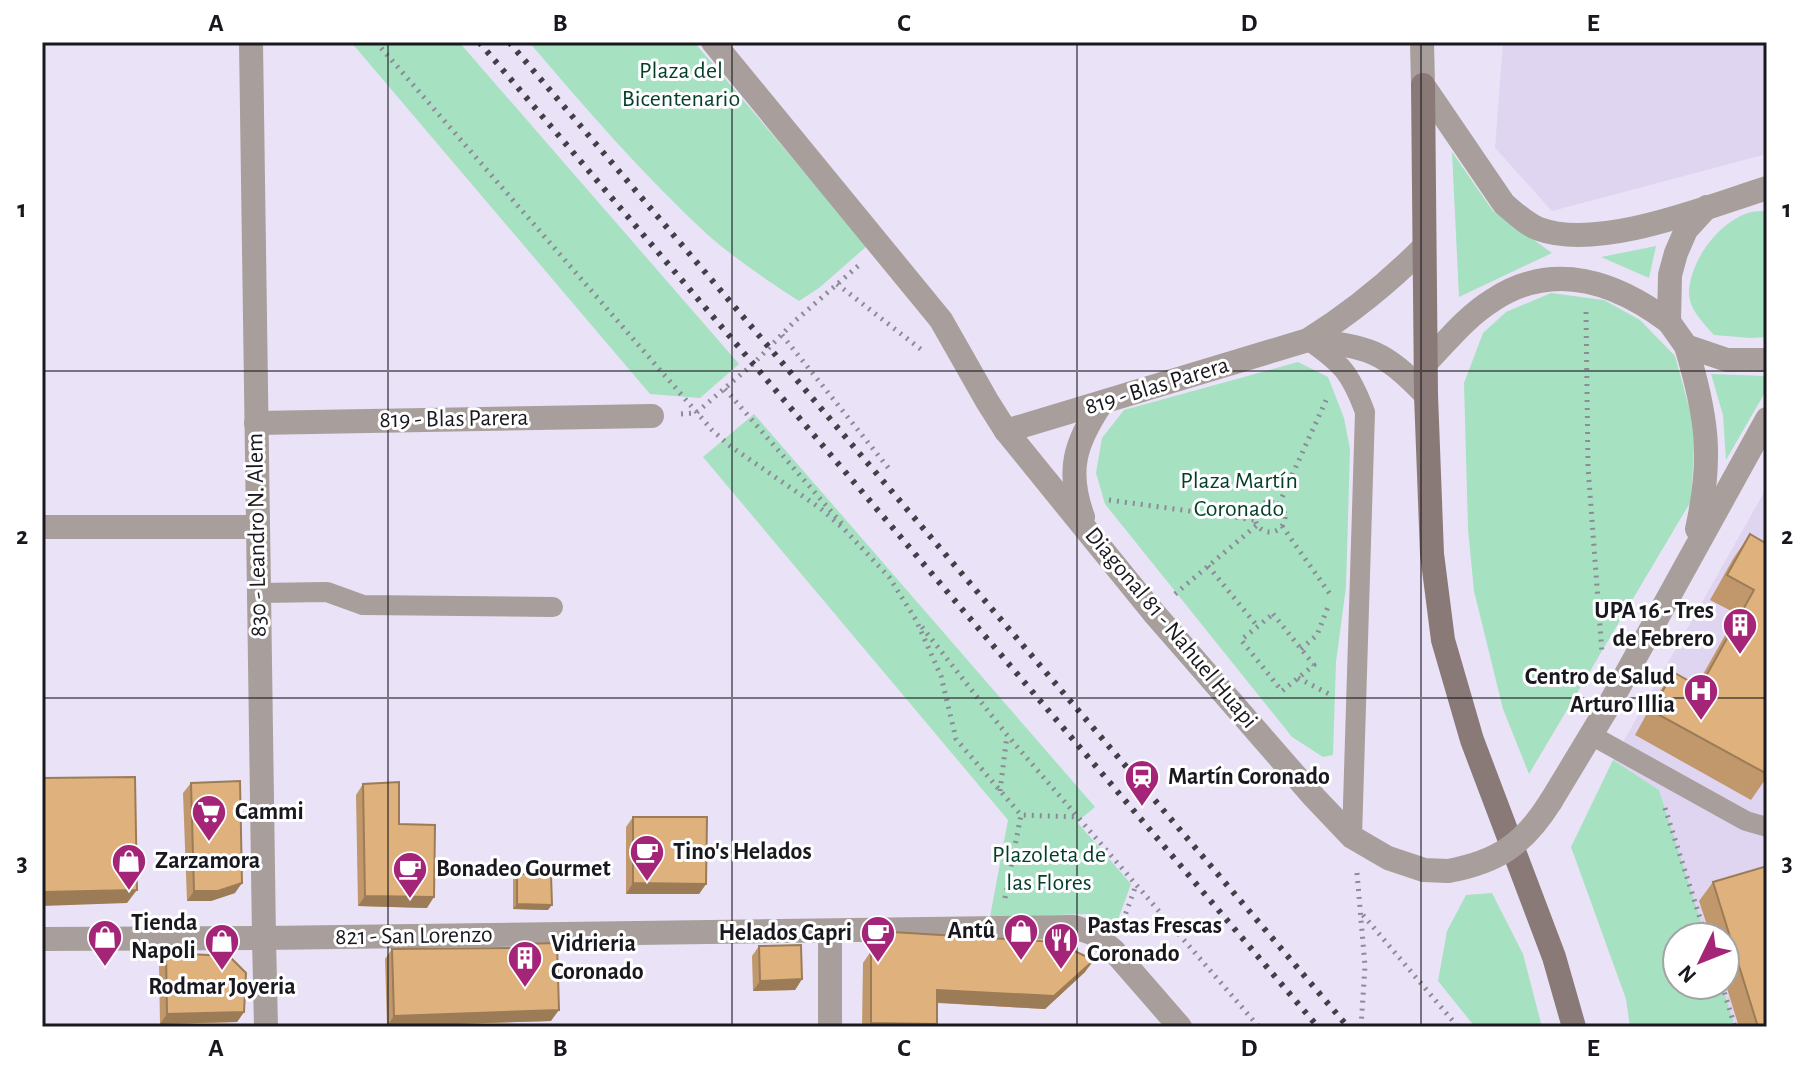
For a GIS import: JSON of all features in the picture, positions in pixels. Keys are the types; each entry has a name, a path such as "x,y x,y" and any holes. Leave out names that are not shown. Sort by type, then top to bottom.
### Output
{"main road":[{"path":"1423,85 1426,395 1432,554 1443,640 1472,740 1554,957 1574,1027"}],"street":[{"name":"830 - Leandro N. Alem","path":"251,42 266,1027"},
{"name":"Diagonal 81 - Nahuel Huapi","path":"713,42 941,320 1006,431 1153,612 1352,837 1388,858 1424,870 1448,871 1474,866 1508,849 1537,823 1609,705 1767,419"},
{"path":"1422,42 1423,85 1504,204 1539,229 1577,237 1613,233 1767,188"},
{"path":"1669,322 1670,275 1676,253 1686,230 1707,207"},
{"name":"819 - Blas Parera","path":"1006,431 1308,340 1378,291 1423,248"},
{"name":"Diagonal 81 - Nahuel Huapi","path":"1426,363 1463,324 1494,299 1525,285 1544,280 1584,279 1641,301 1669,322 1686,346 1701,396 1708,468 1691,555"},
{"name":"819 - Blas Parera","path":"1308,340 1346,344 1382,356 1400,368 1426,395"},
{"path":"1686,346 1727,360 1767,360"},
{"path":"1086,527 1075,495 1074,462 1083,431 1101,404"},
{"name":"819 - Blas Parera","path":"256,423 652,416"},
{"path":"42,527 257,527"},
{"name":"821 - San Lorenzo","path":"42,939 1074,927 1092,933 1113,950 1180,1027"},
{"path":"830,931 830,1027"}],"lane":[{"path":"1308,340 1341,365 1354,382 1365,412 1352,837"},
{"path":"258,593 327,592 363,605 553,607"},
{"path":"1591,735 1746,821 1767,827"}],"path":[{"path":"376,42 696,413 730,446 820,508 868,553"},
{"path":"652,416 696,413 880,247"},
{"path":"1584,279 1588,352 1588,467 1600,634 1609,705"},
{"path":"837,284 924,352"},
{"path":"782,335 890,470"},
{"path":"1279,504 1341,365"},
{"path":"725,389 889,577 916,620 1007,735 1259,1027"},
{"path":"1075,495 1256,523 1270,532 1282,526"},
{"path":"1153,612 1256,523 1256,510 1263,502 1279,504 1285,512 1282,526 1357,631"},
{"path":"1208,566 1258,627"},
{"path":"1301,649 1317,635 1332,596"},
{"path":"1273,614 1314,665 1282,691 1241,640 1258,627 1273,614"},
{"path":"916,620 941,676 956,739 1021,815 1079,817"},
{"path":"1000,791 1007,735"},
{"path":"1664,805 1701,921"},
{"path":"1000,926 1021,815"},
{"path":"1352,837 1365,966 1361,1027"},
{"path":"1362,914 1458,1027"},
{"path":"1727,1001 1735,1027"}],"shaded area":[{"path":"1503,42 1767,42 1767,154 1552,211 1495,148"},
{"name":"Centro de Salud Arturo Illia","path":"1767,487 1767,1027 1735,1027 1727,1001 1741,1001 1741,921 1701,921 1659,790 1613,760"}],"green space":[{"path":"351,42 459,42 739,364 700,398 650,394"},
{"name":"Plaza del Bicentenario","path":"529,42 694,42 867,246 819,288 799,301 709,236 661,190"},
{"path":"1452,152 1493,211 1552,253 1459,297"},
{"path":"1767,211 1767,337 1714,335 1697,315 1689,297 1695,267 1708,244 1726,225 1748,213"},
{"path":"1656,246 1649,278 1601,257"},
{"path":"1551,293 1604,300 1640,320 1675,356 1695,429 1691,501 1529,774 1503,709 1474,591 1468,529 1464,383 1483,333 1506,312"},
{"name":"Plaza Martín Coronado","path":"1298,362 1328,377 1344,418 1350,449 1346,587 1336,662 1333,755 1323,757 1292,737 1105,504 1096,473 1102,438 1124,410"},
{"path":"1711,374 1767,376 1767,389 1726,460 1723,415"},
{"name":"Plazoleta de las Flores","path":"754,414 1095,807 1077,822 1131,884 1111,939 1087,914 990,917 1008,820 703,457"},
{"path":"1613,760 1659,790 1701,921 1661,921 1661,1001 1727,1001 1735,1027 1630,1027 1626,999 1571,847"},
{"path":"1492,893 1523,954 1542,1027 1475,1027 1438,981 1447,931 1466,895"}],"building":[{"name":"UPA 16 - Tres de Febrero","path":"1750,534 1767,544 1767,774 1652,711 1673,672 1700,687 1754,590 1727,575"},
{"path":"135,777 137,890 42,892 42,778"},
{"name":"Cammi","path":"240,781 242,883 218,891 194,891 191,783"},
{"path":"399,782 399,824 435,825 434,897 365,896 363,784"},
{"path":"633,817 707,817 706,884 633,883"},
{"path":"1767,866 1767,1027 1758,1027 1741,972 1741,921 1725,921 1713,882"},
{"path":"517,874 551,874 552,905 517,904"},
{"path":"892,932 1055,942 1094,960 1054,996 937,990 937,1024 871,1023 871,951"},
{"path":"557,943 559,1010 394,1016 392,949 520,948 520,944"},
{"path":"801,945 802,979 760,981 759,946"},
{"path":"166,953 229,956 246,973 244,1012 167,1014"}],"railway":[{"path":"479,42 1318,1027"},
{"path":"509,42 1348,1027"}],"place":[{"name":"UPA 16 - Tres de Febrero","path":"1740,656"},
{"name":"Centro de Salud Arturo Illia","path":"1701,722"},
{"name":"Martín Coronado","path":"1142,808"},
{"name":"Cammi","path":"209,843"},
{"name":"Tino's Helados","path":"647,883"},
{"name":"Zarzamora","path":"129,892"},
{"name":"Bonadeo Gourmet","path":"410,900"},
{"name":"Antû","path":"1021,962"},
{"name":"Helados Capri","path":"878,964"},
{"name":"Tienda Napoli","path":"105,968"},
{"name":"Pastas Frescas Coronado","path":"1061,971"},
{"name":"Rodmar Joyeria","path":"222,972"},
{"name":"Vidrieria Coronado","path":"525,989"}]}
